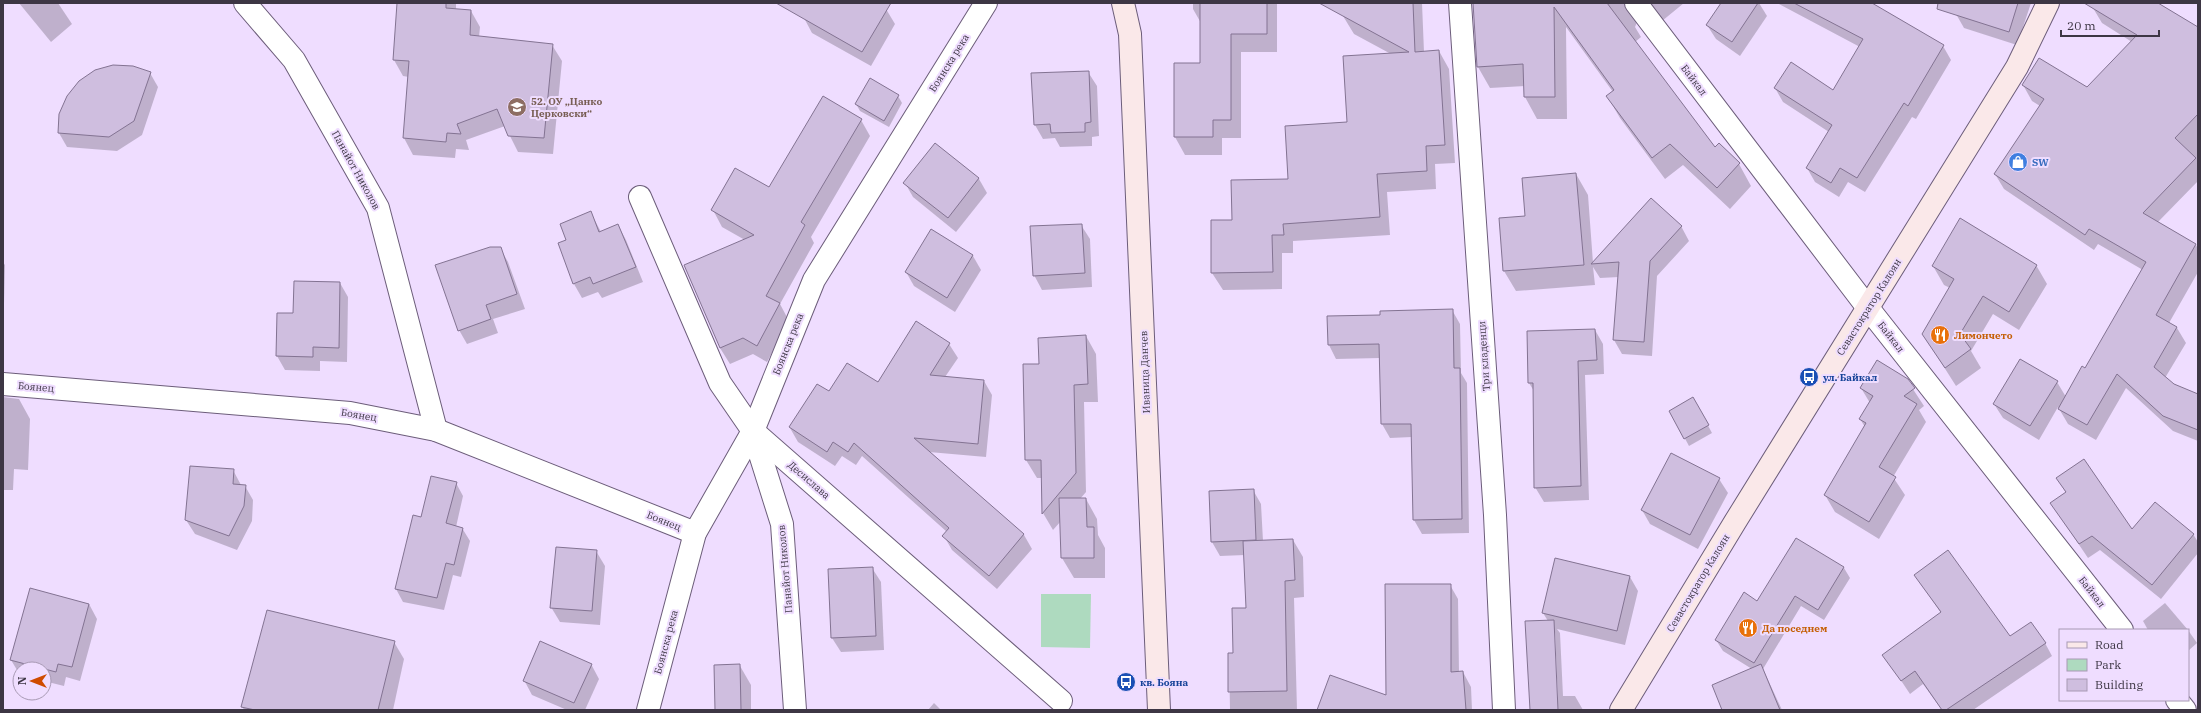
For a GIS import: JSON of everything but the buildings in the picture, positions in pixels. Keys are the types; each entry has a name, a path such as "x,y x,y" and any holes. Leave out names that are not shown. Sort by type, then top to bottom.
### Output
{"main road":[{"name":"Иваница Данчев","path":"1123,3 1130,34 1159,710"},
{"name":"Иваница Данчев","path":"1130,34 1135,3"},
{"name":"Севастократор Калоян","path":"1621,710 2017,67 2048,3"}],"street":[{"name":"Панайот Николов","path":"245,3 294,60 378,208 436,430"},
{"name":"Боянска река","path":"648,710 695,533 753,432 814,280 986,3"},
{"name":"Три кладенци","path":"1460,3 1495,507 1504,710"},
{"name":"Байкал","path":"1636,3 1868,308 2121,629"},
{"name":"Десислава","path":"640,197 720,383 753,432 1061,700"},
{"name":"Боянец","path":"3,384 350,413 436,430 695,533"},
{"name":"Панайот Николов","path":"753,432 782,524 795,710"},
{"path":"2178,701 2185,710"}],"green space":[{"path":"1041,594 1091,594 1090,648 1041,647"}],"place":[{"name":"52. ОУ „Цанко Церковски“","path":"517,107"},
{"name":"SW","path":"2018,162"},
{"name":"Лимончето","path":"1940,335"},
{"name":"ул. Байкал","path":"1809,377"},
{"name":"Да поседнем","path":"1748,628"},
{"name":"кв. Бояна","path":"1126,682"}]}
